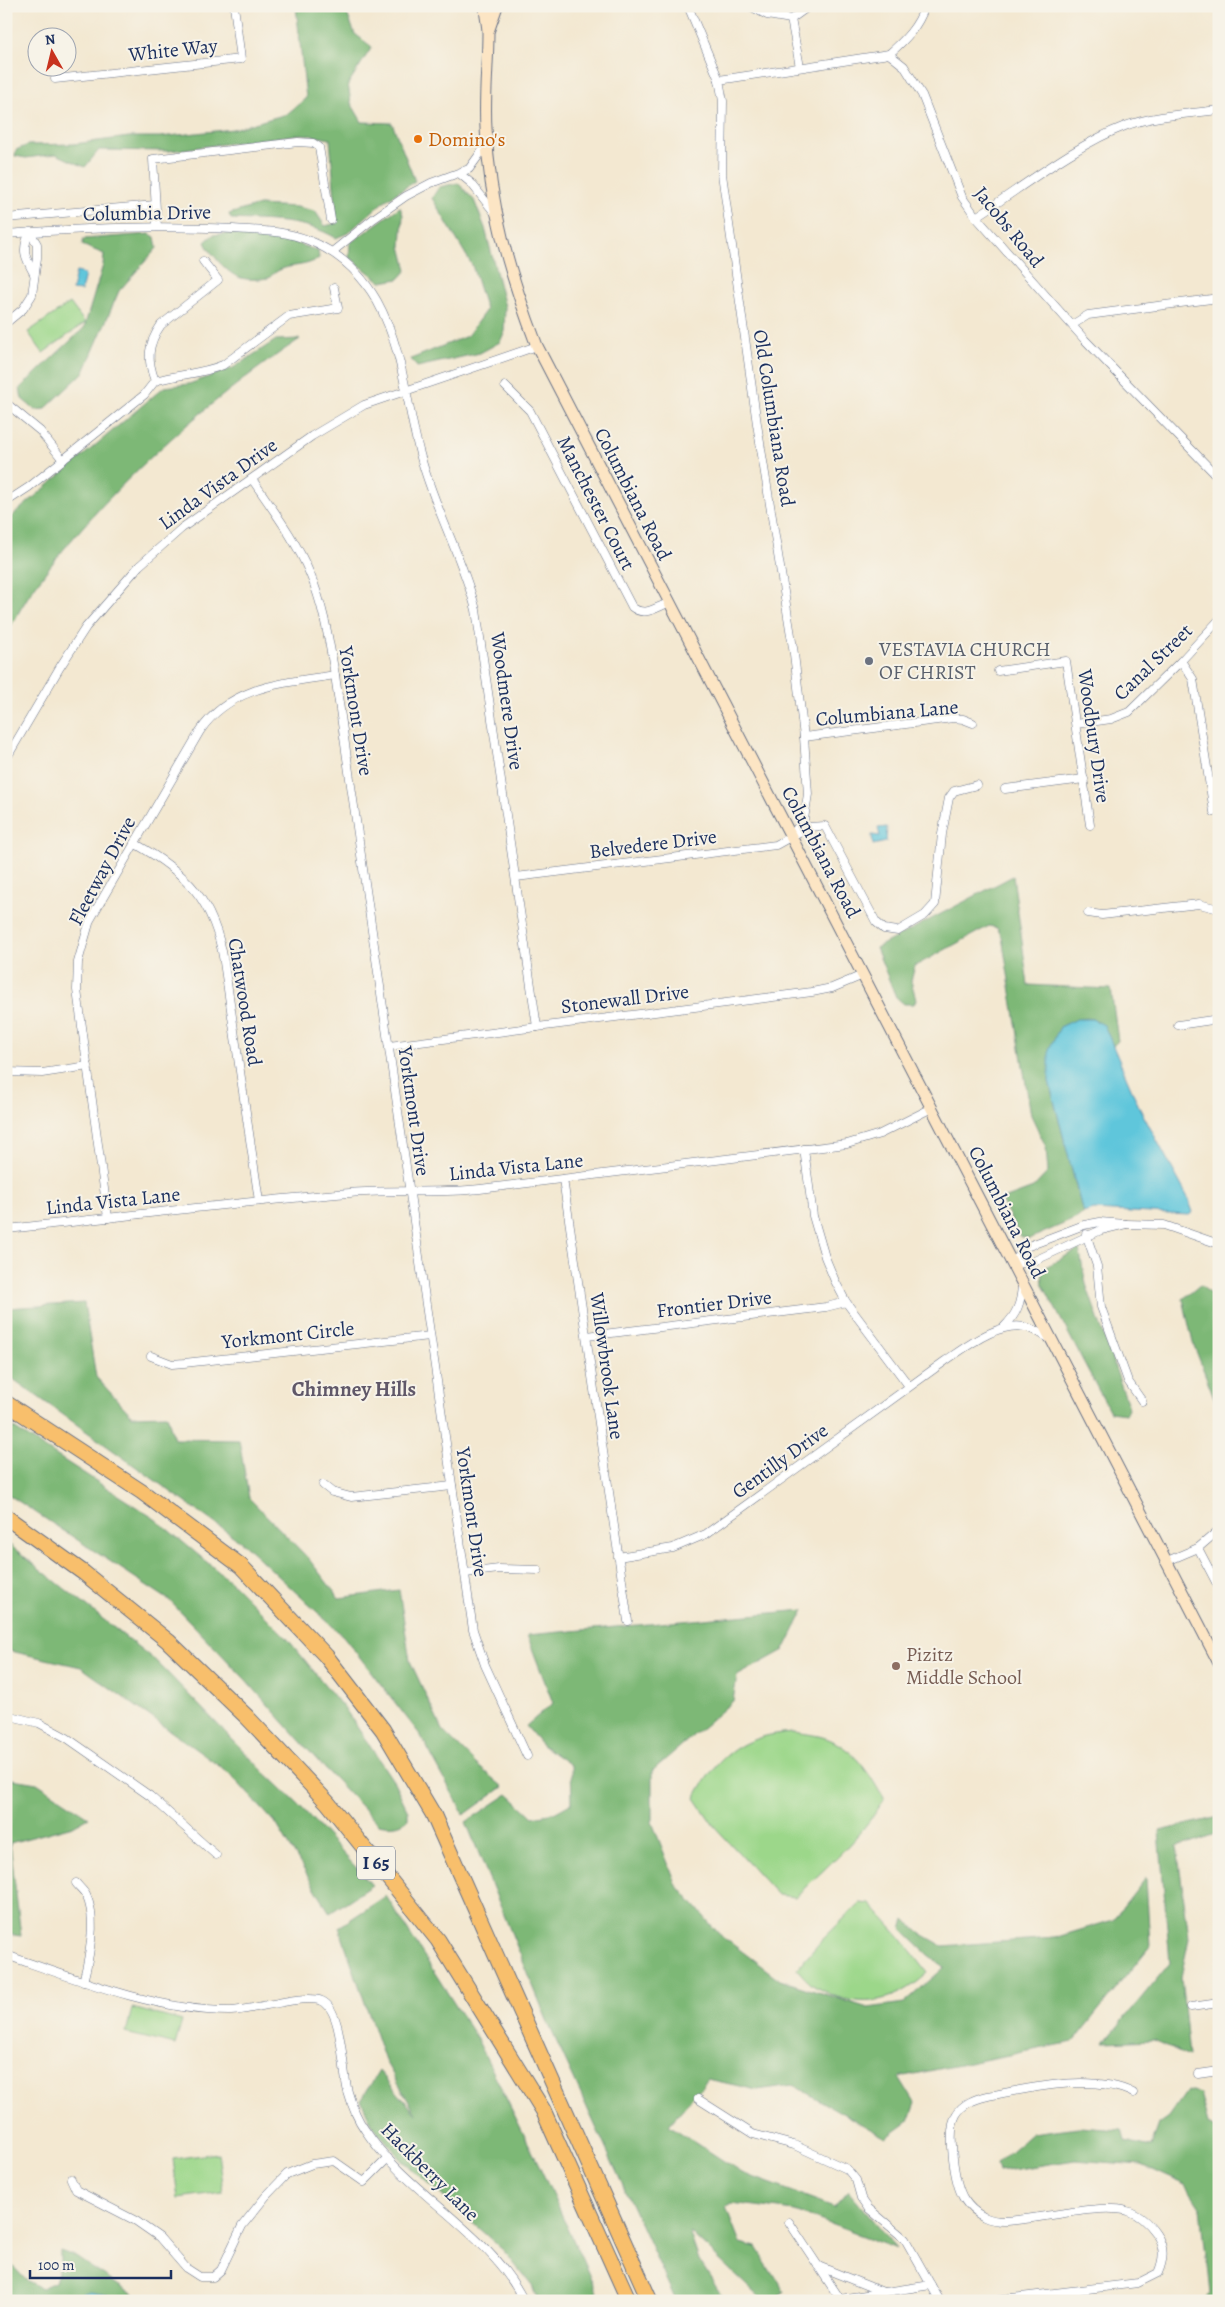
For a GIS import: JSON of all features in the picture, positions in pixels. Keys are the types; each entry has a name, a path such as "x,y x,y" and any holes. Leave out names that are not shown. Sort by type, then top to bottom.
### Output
{"highway":[{"path":"6,1403 142,1492 241,1566 326,1656 383,1730 433,1814 650,2301"},
{"name":"I 65","path":"6,1517 84,1573 168,1641 247,1717 328,1803 432,1933 543,2110 629,2301"}],"main road":[{"name":"Columbiana Road","path":"485,6 488,31 485,83 486,144 496,215 515,287 537,346 668,603 791,836 1165,1562 1219,1663"},
{"name":"Columbiana Road","path":"488,31 497,6"}],"street":[{"name":"White Way","path":"55,79 241,59 234,6"},
{"name":"Old Columbiana Road","path":"688,6 719,80 723,101 722,174 757,424 794,654 804,737 807,808 804,820 791,836"},
{"path":"750,6 767,15 791,19 809,6"},
{"path":"719,80 889,54 905,40 921,19 925,6"},
{"path":"791,19 800,67"},
{"name":"Jacobs Road","path":"889,54 904,66 915,82 962,197 976,217 1072,325 1219,478"},
{"path":"976,217 1093,141 1126,126 1166,116 1219,110"},
{"path":"157,227 153,159 306,142 319,147 322,154 331,220"},
{"path":"332,252 373,219 406,196 432,183 469,169 486,144"},
{"path":"460,174 471,182 496,215"},
{"path":"6,218 155,205"},
{"name":"Columbia Drive","path":"6,234 157,227 205,228 288,234 306,239 332,252"},
{"path":"30,232 24,245 26,260 34,274"},
{"path":"6,323 29,302 34,286 37,244 30,232"},
{"name":"Woodmere Drive","path":"332,252 354,270 377,302 385,318 407,389 416,441 428,480 465,572 476,610 537,1027"},
{"path":"155,381 148,361 154,335 161,325 218,280 203,261"},
{"path":"6,502 63,460 144,395 155,381 188,372 212,370 289,316 338,308 334,288"},
{"path":"1072,325 1088,315 1219,298"},
{"name":"Linda Vista Drive","path":"6,759 60,667 102,606 160,546 312,436 348,413 407,389 537,346"},
{"name":"Manchester Court","path":"505,386 530,411 632,607 640,612 645,612 668,603"},
{"path":"6,402 40,431 63,460"},
{"name":"Yorkmont Drive","path":"252,479 290,535 310,575 324,618 389,1046 473,1630 480,1653 528,1756"},
{"name":"Canal Street","path":"1076,724 1111,719 1129,712 1181,661 1219,620"},
{"name":"Woodbury Drive","path":"998,671 1066,661 1090,825"},
{"path":"1181,661 1193,679 1214,812"},
{"name":"Fleetway Drive","path":"108,1218 77,983 80,948 90,920 200,730 221,707 255,689 334,675"},
{"name":"Columbiana Lane","path":"804,737 953,718 964,718 973,723"},
{"path":"1005,789 1084,779"},
{"name":"Belvedere Drive","path":"516,877 776,845 808,827 825,826 876,922 884,929 898,930 925,915 935,904 942,834 949,798 954,791 977,786"},
{"name":"Chatwood Road","path":"134,843 177,870 207,908 218,934 224,962 259,1201"},
{"path":"1088,913 1102,915 1199,904 1219,909"},
{"name":"Stonewall Drive","path":"389,1046 812,992 832,988 863,975"},
{"path":"1178,1025 1219,1020"},
{"path":"6,1072 42,1072 88,1066"},
{"name":"Linda Vista Lane","path":"6,1229 259,1201 368,1192 468,1190 804,1149 868,1139 932,1108"},
{"path":"804,1149 818,1236 828,1265 846,1302 909,1386"},
{"name":"Willowbrook Lane","path":"563,1179 618,1557"},
{"path":"1012,1264 1026,1247 1084,1225 1100,1222 1164,1225 1219,1244"},
{"path":"1012,1264 1032,1262 1102,1230 1126,1224"},
{"path":"1084,1225 1097,1266 1101,1307 1128,1381 1142,1401"},
{"name":"Gentilly Drive","path":"1004,1328 1014,1318 1020,1304 1023,1284"},
{"name":"Frontier Drive","path":"587,1336 826,1307 846,1302"},
{"name":"Gentilly Drive","path":"618,1557 673,1548 706,1534 909,1386 968,1346 1004,1328 1016,1326 1029,1328 1050,1339"},
{"name":"Yorkmont Circle","path":"151,1356 161,1361 184,1363 430,1336"},
{"path":"323,1485 332,1492 351,1497 452,1486"},
{"path":"1165,1562 1198,1548 1219,1530"},
{"path":"1198,1548 1219,1588"},
{"path":"618,1557 628,1621"},
{"path":"465,1574 499,1569 538,1570"},
{"path":"6,1714 39,1723 74,1743 150,1796 216,1855"},
{"path":"76,1883 86,1895 90,1911 91,1945 83,1982"},
{"name":"Hackberry Lane","path":"6,1955 83,1982 178,2006 204,2010 239,2010 304,1999 323,2001 330,2007 335,2016 345,2078 356,2114 368,2136 388,2158 483,2247 511,2278 524,2301"},
{"path":"1191,2007 1219,2004"},
{"path":"1198,2074 1219,2071"},
{"path":"986,2301 1138,2283 1158,2273 1163,2258 1163,2250 1151,2228 1138,2216 1128,2211 1106,2209 1004,2221 986,2218 977,2213 964,2199 957,2182 951,2133 952,2124 960,2109 967,2103 987,2096 1061,2085 1105,2084 1120,2087 1133,2093"},
{"path":"698,2099 753,2134 794,2145 848,2169 856,2180 864,2203 904,2239 940,2301"},
{"path":"71,2179 76,2190 115,2208 159,2238 186,2268 200,2276 213,2277 221,2270 242,2226 287,2174 312,2164 334,2162 364,2182 388,2158"},
{"path":"789,2222 840,2299 931,2285"},
{"path":"818,2266 885,2292"}],"green space":[{"path":"296,6 344,6 355,34 372,47 348,84 351,103 362,122 392,123 415,181 383,202 348,233 336,238 311,227 298,224 231,219 229,214 259,205 297,207 315,211 325,226 337,223 330,139 302,134 169,151 99,150 85,167 56,154 26,158 15,156 16,150 28,145 74,144 129,137 160,137 233,129 287,114 306,98"},
{"path":"458,183 474,200 485,228 505,307 504,333 500,342 480,353 417,367 411,359 467,336 486,310 472,265 432,198 439,187"},
{"path":"400,207 403,215 401,246 407,270 399,279 381,282 349,257 350,243"},
{"path":"232,233 287,240 318,251 319,258 307,264 281,269 269,278 241,278 230,273 219,262 205,242 213,235"},
{"path":"150,234 155,237 157,248 119,291 84,372 45,409 35,410 22,399 20,388 84,328 103,265 104,254 82,245 84,239"},
{"path":"70,303 85,323 43,353 28,332"},
{"path":"300,339 228,391 192,420 124,483 63,551 32,591 6,634 6,521 164,387 189,384 233,368 276,340"},
{"path":"1013,876 1028,985 1111,989 1118,1041 1113,1046 1103,1028 1093,1019 1079,1019 1060,1027 1049,1081 1083,1213 1077,1218 1029,1239 1020,1236 1001,1200 1033,1188 1048,1172 1046,1147 1031,1115 1002,937 997,928 989,926 915,966 911,981 916,999 914,1004 904,1004 896,997 876,948"},
{"path":"1079,1249 1086,1284 1129,1408 1126,1414 1110,1412 1043,1285 1042,1269"},
{"path":"1200,1285 1219,1301 1219,1410 1193,1343 1183,1299"},
{"path":"84,1303 96,1377 132,1416 167,1415 174,1439 239,1440 249,1498 308,1558 339,1598 399,1590 410,1661 442,1730 477,1765 503,1787 464,1815 421,1736 344,1637 244,1544 6,1374 6,1308"},
{"path":"6,1423 155,1519 231,1582 286,1637 347,1712 394,1782 408,1811 408,1819 394,1825 378,1824 318,1761 246,1680 169,1600 6,1493"},
{"path":"6,1542 157,1662 264,1772 300,1806 372,1885 330,1913 277,1825 229,1773 81,1667 6,1650"},
{"path":"804,1610 784,1650 737,1676 733,1701 652,1771 652,1822 676,1884 719,1934 780,1980 868,2008 904,2003 945,1967 928,1955 902,1930 905,1919 920,1933 943,1946 1054,1938 1113,1920 1146,1878 1150,1946 1073,2042 899,2077 915,2103 908,2122 886,2138 793,2085 757,2090 708,2079 669,2125 742,2173 834,2207 848,2191 897,2249 795,2211 732,2203 726,2207 740,2243 756,2247 784,2292 770,2301 763,2301 689,2231 699,2260 725,2301 676,2301 549,2025 466,1822 508,1794 533,1817 554,1813 572,1803 571,1765 542,1745 526,1726 553,1703 527,1635"},
{"path":"794,1732 824,1737 842,1746 863,1766 884,1800 854,1839 795,1897 778,1895 714,1826 695,1798 713,1770 734,1750 761,1737"},
{"path":"6,1778 37,1783 89,1817 73,1826 10,1843 21,1936 6,1934"},
{"path":"1219,1817 1219,1833 1177,1847 1189,1938 1181,1977 1189,2056 1154,2040 1105,2042 1170,1963 1159,1831"},
{"path":"386,1896 478,2041 539,2165 601,2301 538,2301 532,2286 504,2251 402,2160 373,2126 361,2100 379,2071 416,2114 385,2061 339,1927"},
{"path":"860,1903 870,1904 900,1937 928,1973 915,1984 888,1998 874,2001 844,1999 829,1994 812,1984 797,1969 822,1940"},
{"path":"132,2008 182,2021 175,2045 126,2033"},
{"path":"1187,2091 1200,2094 1208,2124 1219,2130 1219,2301 1203,2301 1210,2294 1201,2208 1186,2185 1142,2165 1075,2160 998,2172 996,2164 1032,2133 1079,2127 1122,2130 1125,2141 1151,2147 1159,2124 1169,2117"},
{"path":"218,2153 223,2192 178,2198 173,2159"},
{"path":"60,2251 74,2256 142,2301 6,2301 6,2259 26,2280 41,2288 55,2282 60,2266"}],"water":[{"path":"76,272 85,274 81,291 72,290"},
{"path":"887,827 886,842 873,845 872,835 880,836 878,828"},
{"path":"1077,1019 1092,1019 1104,1025 1140,1109 1187,1196 1193,1212 1189,1215 1094,1210 1083,1213 1049,1081 1049,1049 1060,1027"},
{"path":"90,2292 111,2296 117,2301 78,2301 83,2293"}],"place":[{"name":"Domino's","path":"418,139"},
{"name":"VESTAVIA CHURCH OF CHRIST","path":"869,661"},
{"name":"Pizitz Middle School","path":"896,1666"}],"district":[{"name":"Chimney Hills","path":"354,1389"}]}
